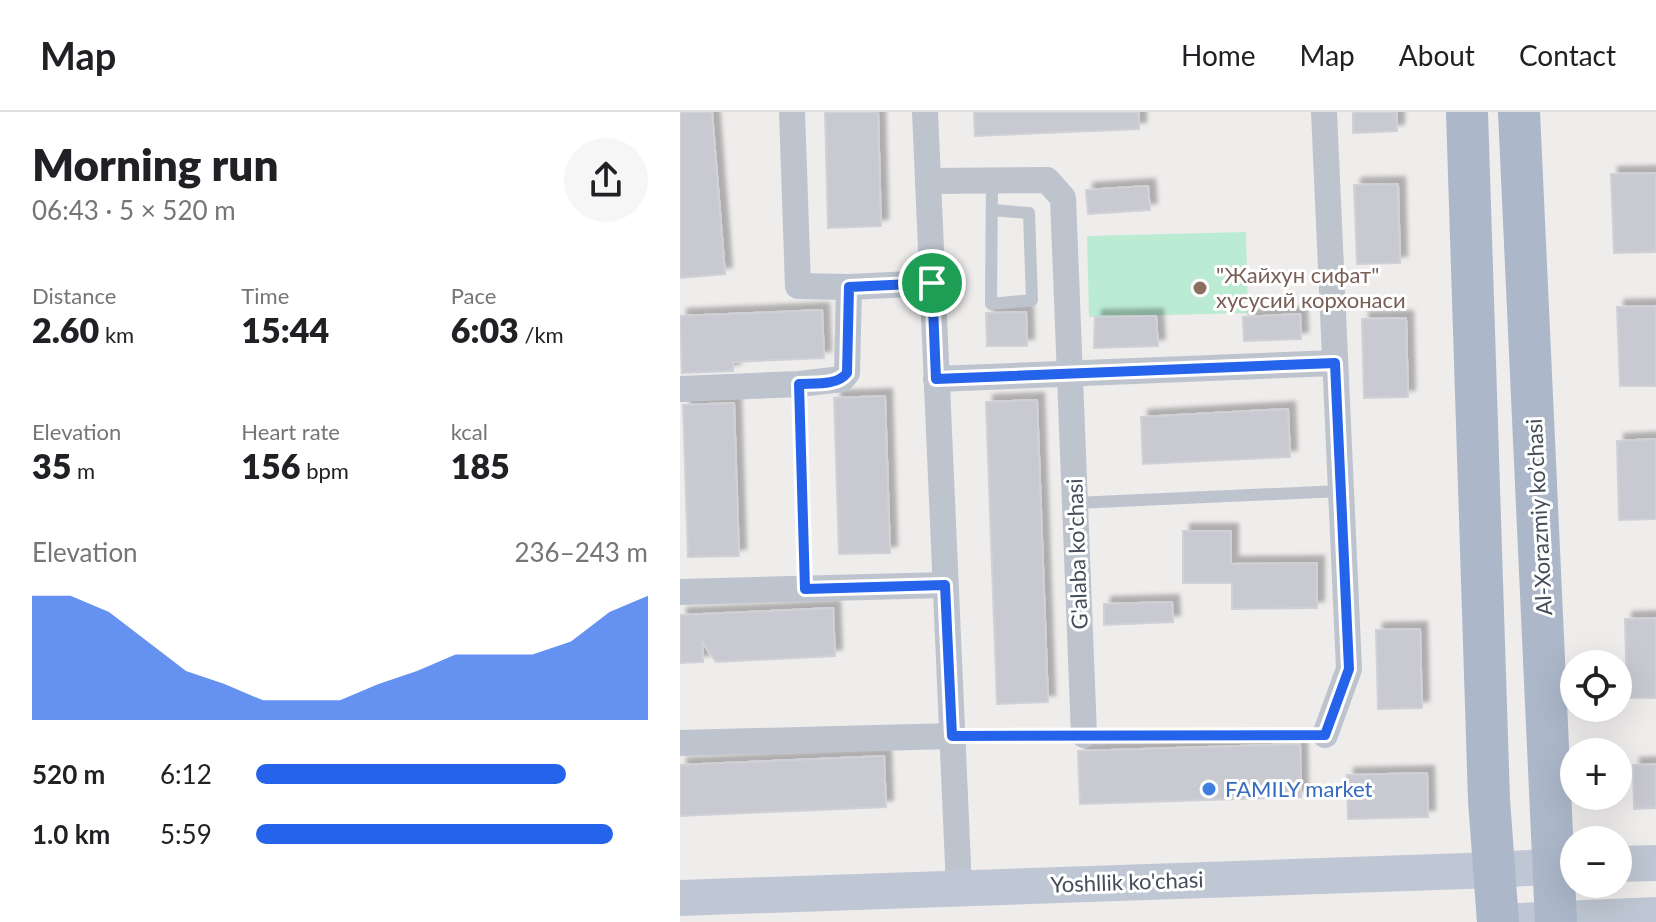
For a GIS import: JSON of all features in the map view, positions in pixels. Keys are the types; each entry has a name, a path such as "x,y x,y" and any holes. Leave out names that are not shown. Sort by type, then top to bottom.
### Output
{"main road":[{"path":"1467,112 1488,784 1497,922 1639,918"},
{"name":"Al-Xorazmiy ko’chasi","path":"1519,112 1563,826"},
{"path":"1632,864 1656,863"},
{"name":"Yoshllik ko'chasi","path":"680,898 1560,865"},
{"name":"Al-Xorazmiy ko’chasi","path":"1556,920 1560,896"}],"street":[{"path":"792,112 798,286 932,283"},
{"path":"925,112 959,888"},
{"path":"1324,112 1349,669 1325,735"},
{"name":"G'alaba ko'chasi","path":"928,181 1047,180 1063,198 1084,735"},
{"path":"680,389 842,379 847,373 849,287"},
{"path":"936,379 1335,363"},
{"path":"680,592 945,585"},
{"path":"680,743 952,736"}],"lane":[{"path":"992,180 991,304 1032,300 1029,213 992,210"},
{"path":"799,384 805,589"},
{"path":"1075,503 1341,491"},
{"path":"952,736 1325,735"}],"green space":[{"path":"1246,232 1248,313 1089,317 1087,236"}],"building":[{"path":"680,112 712,112 725,274 680,278"},
{"path":"825,112 878,112 881,226 828,228"},
{"path":"974,112 1139,112 1139,129 975,136"},
{"path":"1353,112 1397,112 1397,131 1353,133"},
{"path":"1656,173 1656,252 1614,253 1611,174"},
{"path":"1398,184 1400,263 1357,264 1354,185"},
{"path":"1148,186 1150,210 1088,214 1086,190"},
{"path":"1656,306 1656,386 1620,386 1617,307"},
{"path":"822,310 824,358 733,362 733,371 682,373 680,316"},
{"path":"1026,312 1027,346 987,346 986,313"},
{"path":"1300,314 1301,339 1244,341 1243,317"},
{"path":"1156,316 1158,346 1094,348 1095,317"},
{"path":"1406,318 1408,397 1364,398 1362,319"},
{"path":"885,396 890,553 839,554 834,398"},
{"path":"1037,400 1048,702 997,704 986,402"},
{"path":"734,403 739,556 688,557 683,405"},
{"path":"1288,409 1290,457 1143,464 1141,417"},
{"path":"1656,439 1656,519 1619,520 1617,441"},
{"path":"1183,531 1231,531 1231,564 1317,563 1317,608 1232,609 1232,583 1183,583"},
{"path":"1172,602 1173,622 1104,625 1104,604"},
{"path":"833,608 835,656 716,662 702,642 703,662 680,663 680,615"},
{"path":"1656,618 1656,698 1632,698 1632,650 1626,650 1625,619"},
{"path":"1420,629 1422,708 1378,709 1376,630"},
{"path":"1300,744 1301,797 1080,804 1078,751"},
{"path":"884,756 886,807 680,816 680,765"},
{"path":"1656,764 1656,808 1634,809 1633,765"},
{"path":"1427,773 1428,817 1348,819 1347,775"}],"place":[{"name":"\"Жайхун сифат\" хусусий корхонаси","path":"1200,288"},
{"name":"FAMILY market","path":"1209,789"}],"route":[{"path":"932,283 936,379 1335,363 1349,669 1325,735 952,736 945,585 805,589 799,384 834,381 842,379 847,373 849,287 932,283"}]}
